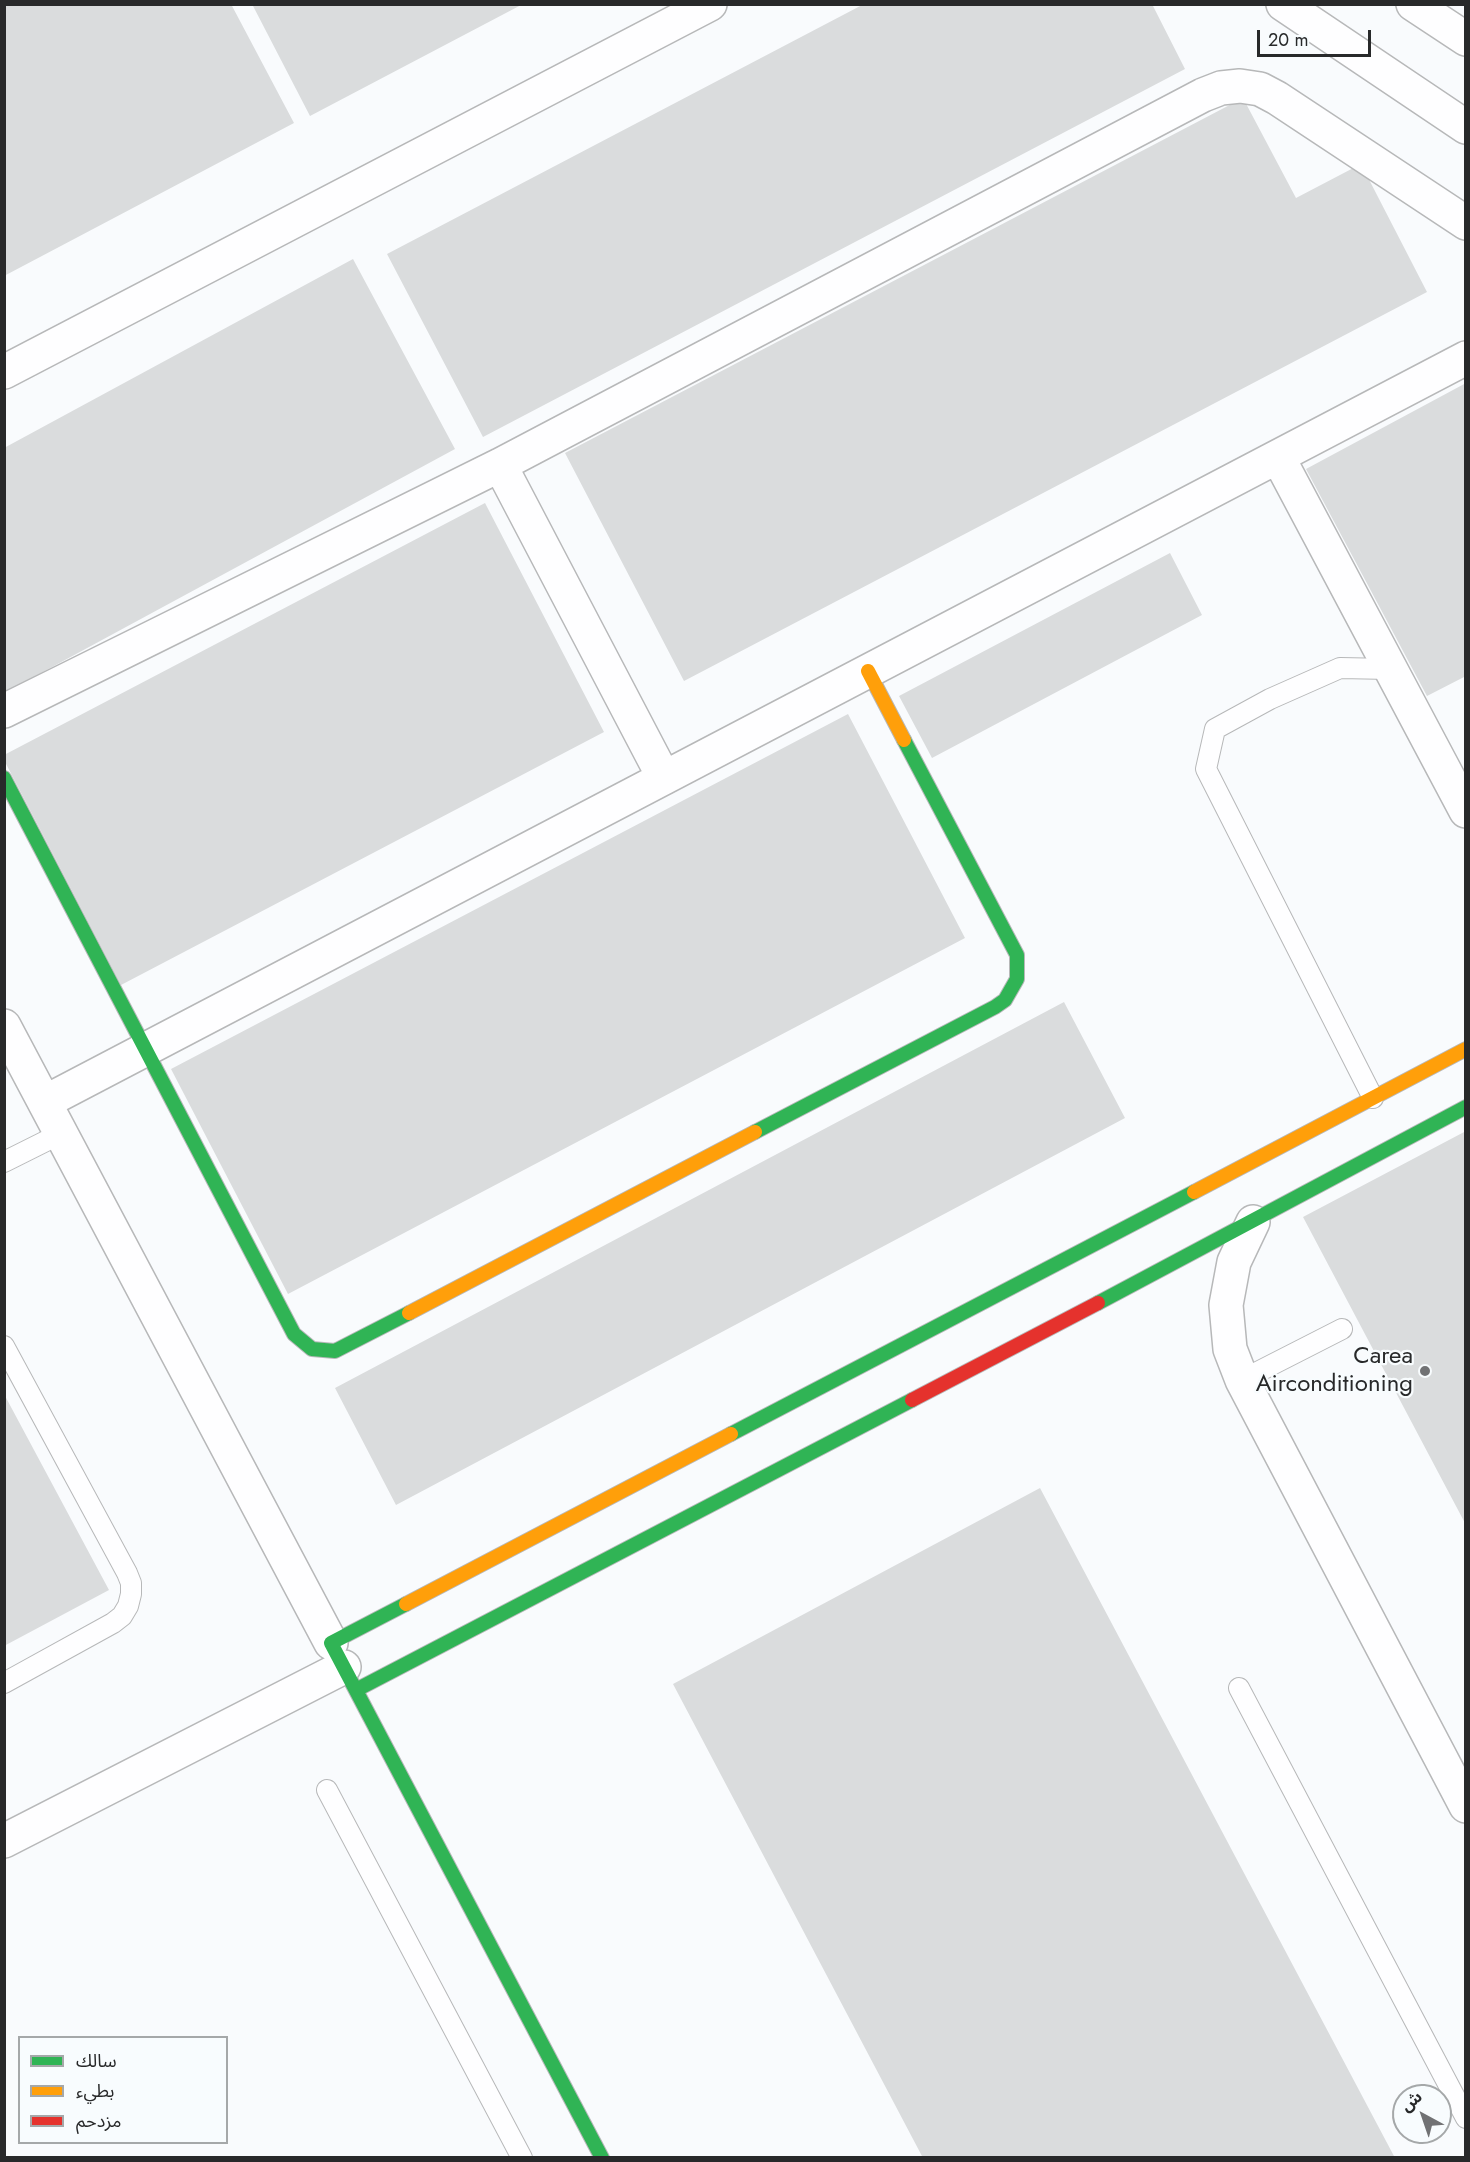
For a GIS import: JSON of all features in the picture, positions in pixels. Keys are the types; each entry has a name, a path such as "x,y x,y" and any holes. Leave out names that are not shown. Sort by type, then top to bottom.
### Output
{"street":[{"path":"4,372 710,4"},
{"path":"1283,4 1466,126"},
{"path":"1413,4 1466,39"},
{"path":"4,711 500,465 1203,95 1221,88 1240,86 1260,89 1277,98 1466,223"},
{"path":"45,1102 1466,358"},
{"path":"1278,457 1390,669 1453,758 1466,811"},
{"path":"500,465 664,777"},
{"path":"4,778 294,1334 312,1349 323,1352 335,1351 1005,1000 1017,979 1017,955 868,671"},
{"path":"4,1026 602,2157"},
{"path":"344,1667 1372,1098 1466,1049"},
{"path":"4,1841 344,1667 1253,1222 1466,1107"},
{"path":"1253,1222 1234,1262 1226,1305 1230,1349 1242,1380 1466,1806"}],"lane":[{"path":"1372,1098 1206,769 1215,729 1270,699 1340,668 1390,669"},
{"path":"4,1162 62,1133"},
{"path":"1242,1380 1342,1329"},
{"path":"4,1346 127,1573 131,1583 131,1594 122,1616 113,1623 4,1683"},
{"path":"1239,1688 1462,2105"},
{"path":"327,1790 522,2157"}],"building":[{"path":"4,4 231,4 294,123 4,276"},
{"path":"252,4 523,4 310,116"},
{"path":"864,4 1152,4 1185,69 483,437 387,254"},
{"path":"1243,98 1296,198 1361,164 1427,292 684,681 565,453"},
{"path":"353,259 455,449 4,693 4,448"},
{"path":"1466,383 1466,676 1427,696 1306,469"},
{"path":"485,503 604,732 121,985 4,760 4,755"},
{"path":"1170,553 1202,615 932,758 899,696"},
{"path":"848,714 965,938 288,1294 171,1069"},
{"path":"1064,1002 1125,1118 396,1505 335,1388"},
{"name":"Carea Airconditioning","path":"1466,1131 1466,1525 1303,1217"},
{"path":"4,1394 109,1590 4,1646"},
{"path":"1040,1488 1395,2158 923,2158 673,1684"}],"traffic: fast":[{"path":"755,1132 995,1007 1005,1000 1017,979 1017,955 904,740"},
{"path":"4,778 294,1334 312,1349 335,1351 409,1313"},
{"path":"1098,1303 1466,1107"},
{"path":"731,1434 1194,1192"},
{"path":"356,1690 912,1400"},
{"path":"406,1604 331,1643 602,2158"}],"traffic: slow":[{"path":"868,671 904,740"},
{"path":"1194,1192 1466,1049"},
{"path":"409,1313 755,1132"},
{"path":"406,1604 731,1434"}],"traffic: jam":[{"path":"912,1400 1098,1303"}],"place":[{"name":"Carea Airconditioning","path":"1425,1371"}]}
